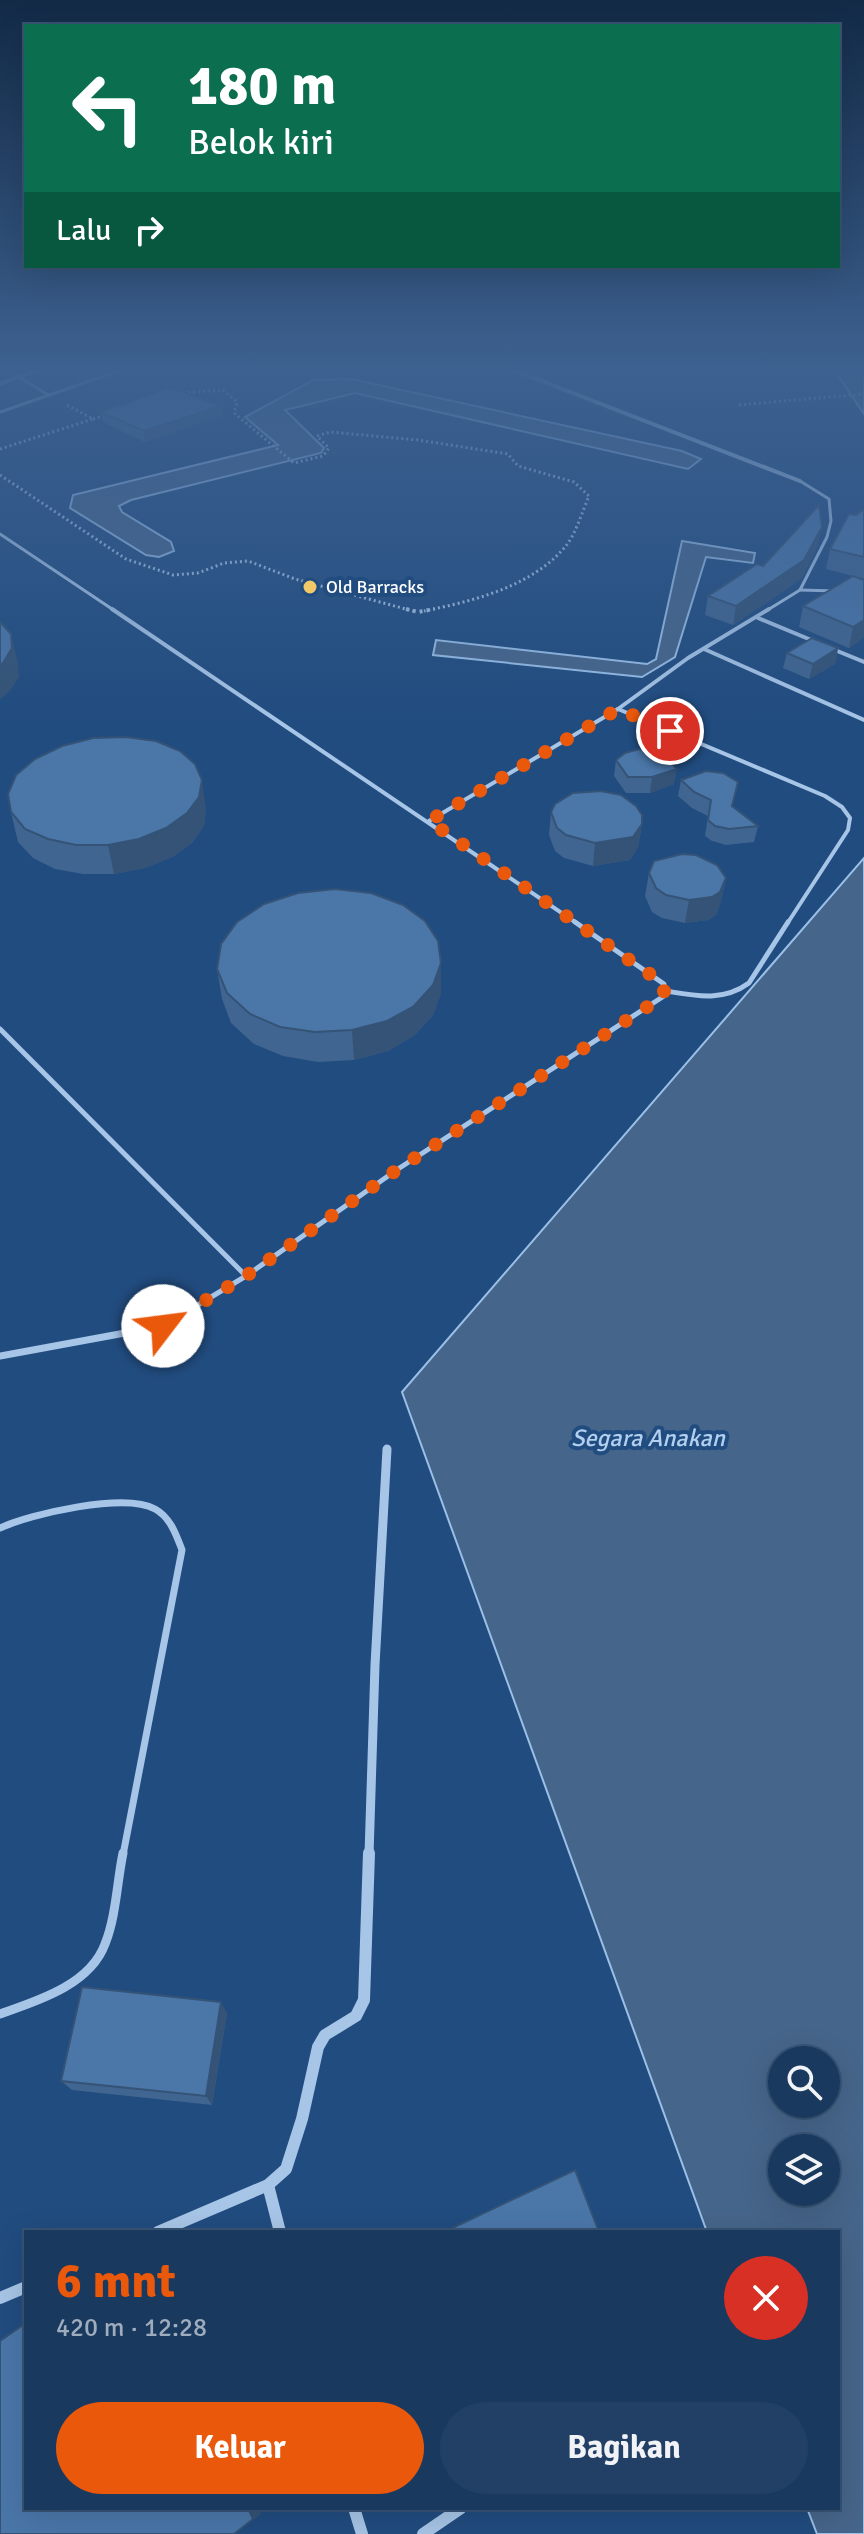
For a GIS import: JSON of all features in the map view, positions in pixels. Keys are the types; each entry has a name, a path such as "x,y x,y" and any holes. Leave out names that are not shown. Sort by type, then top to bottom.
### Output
{"street":[{"path":"163,2230 268,2185 286,2169 293,2153 318,2047 325,2035 356,2016 364,2000 371,1885 369,1819 374,1657 387,1449"},
{"path":"268,2185 279,2230"},
{"path":"0,2298 24,2288"},
{"path":"355,2510 362,2534"},
{"path":"423,2534 458,2510"}],"lane":[{"path":"429,821 618,709 704,649 800,590 827,537 831,521 829,499 807,485"},
{"path":"0,534 429,821 664,984 666,991 664,996 398,1169 246,1276 163,1326 0,1356"},
{"path":"800,590 838,591"},
{"path":"758,618 864,662"},
{"path":"704,649 864,720"},
{"path":"618,709 825,796 842,807 850,818 848,830 749,983 737,994 714,998 666,991"},
{"path":"0,1029 246,1276"},
{"path":"0,1528 16,1521 129,1499 163,1513 176,1528 182,1550 105,1946 89,1970 66,1989 0,2014"}],"path":[{"path":"15,485 126,559 173,575 248,561 295,579 418,612 462,603 529,578 566,546 589,496 577,485"}],"water":[{"path":"113,485 191,485 131,500 119,506 122,512 171,542 174,551 159,557 146,555 70,508 73,495"},
{"path":"682,541 755,553 753,563 706,557 675,657 642,677 433,655 436,640 647,664 656,659"},
{"name":"Segara Anakan","path":"864,858 864,2534 817,2534 808,2510 840,2510 840,2230 706,2230 402,1392"}],"building":[{"path":"819,505 822,527 804,560 736,606 708,596 757,564 763,566"},
{"path":"864,509 864,557 830,549 849,514 856,515"},
{"path":"853,576 864,580 864,620 853,627 803,606"},
{"path":"0,622 11,634 12,648 0,665"},
{"path":"812,638 838,648 813,664 787,653"},
{"path":"126,737 156,741 180,751 195,764 202,780 199,797 187,813 166,828 139,839 108,845 76,845 48,839 25,829 11,812 8,794 16,775 35,759 62,746 93,738"},
{"path":"639,749 662,753 677,769 652,777 628,777 616,760 625,753"},
{"path":"706,771 723,773 738,782 732,806 758,826 729,829 715,826 708,820 711,800 694,792 681,780"},
{"path":"601,791 621,795 636,806 642,815 642,824 633,837 595,843 566,835 557,828 551,812 555,804 573,793"},
{"path":"682,854 696,855 717,865 726,878 720,892 712,897 689,900 666,895 656,888 649,873 654,861"},
{"path":"335,889 371,893 403,905 425,921 438,941 441,963 433,985 414,1006 387,1021 352,1030 315,1032 280,1027 250,1014 227,993 217,969 221,944 237,922 264,904 298,893"},
{"path":"82,1987 221,2002 206,2096 61,2081"},
{"path":"575,2170 598,2230 448,2230"},
{"path":"24,2324 24,2510 249,2510 253,2519 234,2534 0,2534 0,2341"}],"place":[{"name":"Old Barracks","path":"310,587"}],"route":[{"path":"163,1326 246,1276 398,1169 664,996 664,984 429,821 618,709 670,731"}]}
